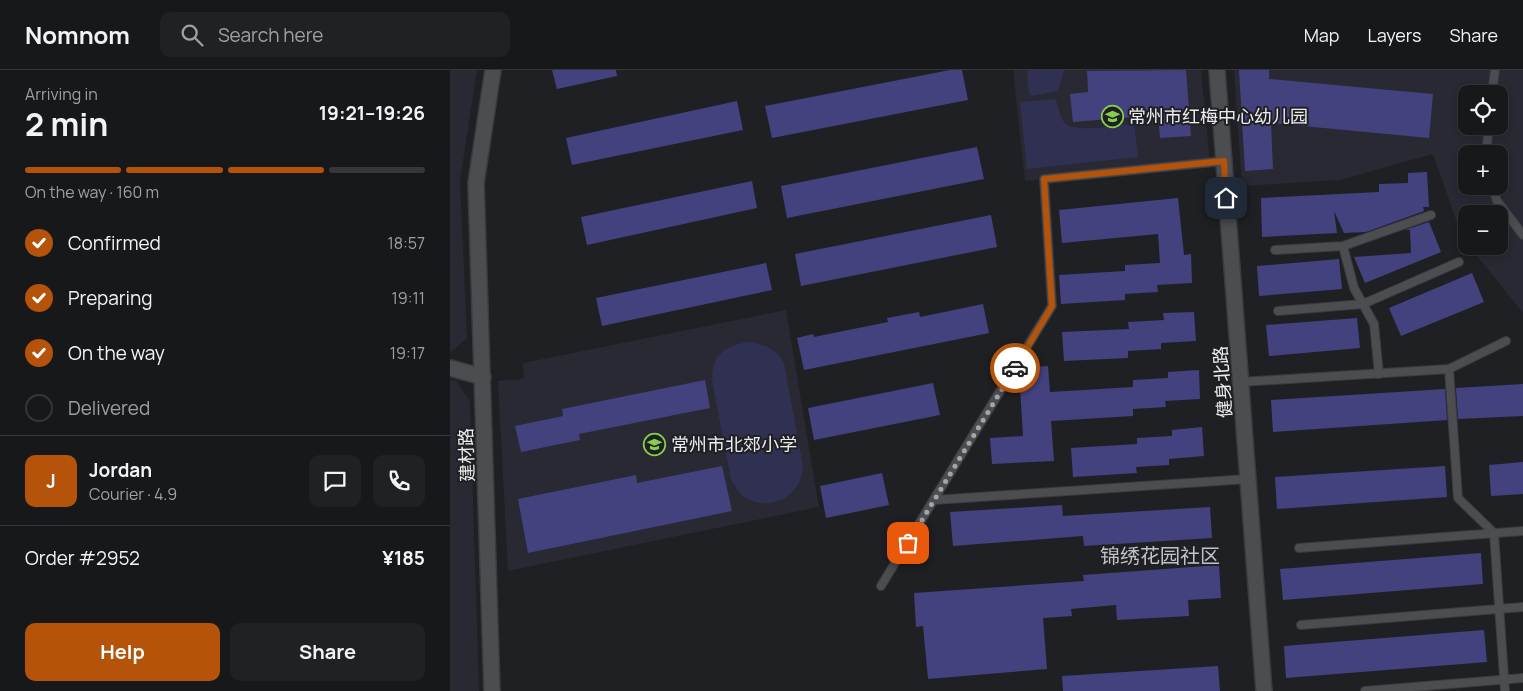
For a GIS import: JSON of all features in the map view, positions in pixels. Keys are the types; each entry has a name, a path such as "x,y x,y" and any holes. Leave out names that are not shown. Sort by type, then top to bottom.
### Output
{"street":[{"name":"建材路","path":"492,691 476,183 493,70"},
{"name":"健身北路","path":"1217,70 1264,691"},
{"path":"450,368 482,377"}],"lane":[{"path":"1493,85 1495,70"},
{"path":"881,586 1052,306 1044,179 1224,161"},
{"path":"1495,195 1497,201 1523,236"},
{"path":"1276,250 1343,246 1431,215"},
{"path":"1343,246 1354,288 1374,324 1379,374"},
{"path":"1278,311 1363,304 1459,262"},
{"path":"1240,382 1449,369 1506,341"},
{"path":"1449,369 1458,498 1494,533 1505,691"},
{"path":"934,500 1248,479"},
{"path":"1299,548 1523,531"},
{"path":"1301,625 1523,607"},
{"path":"1366,691 1523,678"}],"shaded area":[{"path":"450,70 477,70 460,181 467,338 450,353"},
{"name":"常州市红梅中心幼儿园","path":"1013,70 1201,70 1210,163 1025,181"},
{"path":"1027,70 1064,70 1058,91 1032,96 1029,94"},
{"path":"1234,70 1523,70 1523,313 1476,255 1508,255 1508,205 1458,205 1458,226 1433,154 1340,180 1242,186"},
{"path":"1055,99 1062,118 1066,124 1072,127 1089,128 1134,124 1138,157 1027,169 1020,102"},
{"name":"常州市北郊小学","path":"786,310 819,507 508,571 498,381 524,379 523,363"},
{"path":"748,342 769,348 784,363 803,466 802,476 793,492 778,501 769,503 760,503 747,499 739,492 731,480 712,380 714,364 721,353 733,346"},
{"path":"450,379 456,381 470,401 479,691 450,691"}],"building":[{"path":"552,70 616,70 617,76 557,89"},
{"path":"950,70 962,70 968,100 772,138 765,106"},
{"path":"1186,70 1191,136 1160,138 1158,115 1073,122 1070,94 1088,92 1087,71"},
{"path":"1239,70 1269,70 1269,79 1433,94 1429,138 1271,123 1273,169 1245,171"},
{"path":"737,101 743,130 572,165 566,138"},
{"path":"977,147 984,179 787,218 781,186"},
{"path":"1427,172 1429,207 1423,207 1424,211 1366,232 1344,233 1334,211 1337,233 1262,237 1261,198 1379,192 1379,184 1408,183 1408,173"},
{"path":"752,181 757,208 587,245 581,217"},
{"path":"1178,198 1184,255 1191,254 1192,283 1157,285 1158,292 1125,294 1125,300 1061,304 1059,275 1125,271 1125,265 1160,263 1158,234 1062,243 1059,210"},
{"path":"991,215 997,247 801,286 795,254"},
{"path":"1429,222 1441,252 1365,283 1354,257 1411,253 1410,230 1405,230"},
{"path":"1339,259 1342,289 1259,296 1257,266"},
{"path":"766,263 772,290 602,326 596,298"},
{"path":"1472,273 1484,302 1401,336 1389,308"},
{"path":"983,304 989,333 804,370 797,338 813,334 814,337 888,322 887,318 919,312 920,317"},
{"path":"1194,312 1196,341 1161,343 1161,349 1128,351 1128,358 1064,361 1062,332 1129,329 1128,322 1164,320 1163,313"},
{"path":"1357,318 1360,348 1269,356 1266,325"},
{"path":"1048,366 1050,392 1133,387 1133,380 1168,378 1168,372 1199,370 1200,399 1165,401 1166,407 1133,409 1133,416 1051,421 1054,461 992,464 990,438 1023,436 1019,371 1021,368"},
{"path":"705,380 710,408 579,434 580,440 521,452 515,426 563,416 562,409"},
{"path":"933,383 940,415 814,440 808,408"},
{"path":"1523,384 1523,416 1458,419 1456,388"},
{"path":"1445,389 1447,420 1273,432 1271,400"},
{"path":"1202,427 1204,456 1169,459 1169,465 1136,467 1137,473 1073,477 1071,448 1137,444 1137,438 1172,436 1172,430"},
{"path":"1523,462 1523,494 1491,496 1489,465"},
{"path":"722,466 732,511 528,553 518,499 636,475 637,483"},
{"path":"1445,466 1447,497 1277,509 1275,477"},
{"path":"882,473 889,505 826,518 820,486"},
{"path":"1062,505 1063,516 1210,507 1212,538 1084,546 1083,536 953,546 950,512"},
{"path":"1481,553 1483,584 1283,600 1280,569"},
{"path":"1219,565 1221,598 1188,600 1189,616 1117,620 1116,605 1071,609 1072,616 1043,618 1047,669 928,679 923,626 916,627 914,593 1084,581 1083,575"},
{"path":"1484,630 1487,662 1286,678 1284,646"},
{"path":"1218,666 1220,691 1063,691 1062,676"}],"way so far":[{"path":"908,543 1015,368"}],"place":[{"name":"常州市红梅中心幼儿园","path":"1112,116"},
{"name":"常州市北郊小学","path":"655,444"}],"district":[{"name":"锦绣花园社区","path":"1160,555"}],"route":[{"path":"1015,368 1052,306 1044,179 1224,161 1226,198"}]}
